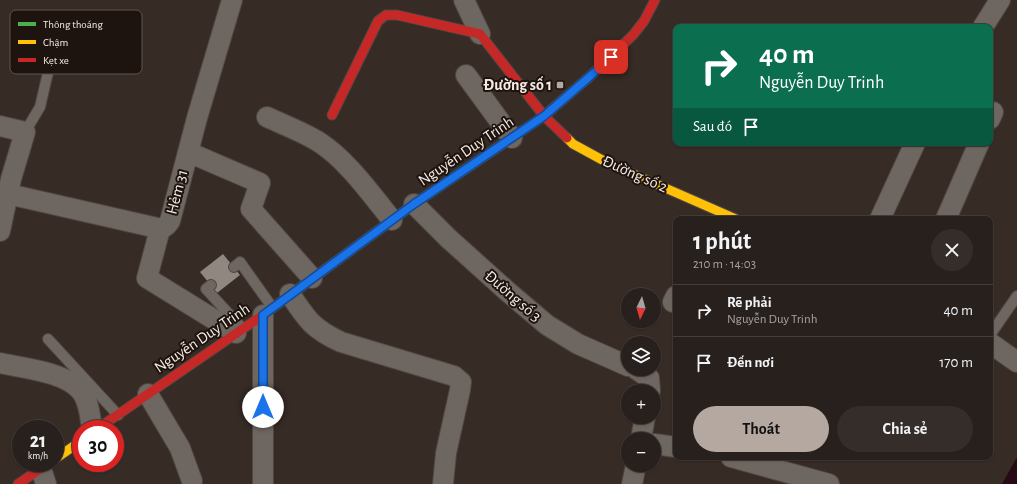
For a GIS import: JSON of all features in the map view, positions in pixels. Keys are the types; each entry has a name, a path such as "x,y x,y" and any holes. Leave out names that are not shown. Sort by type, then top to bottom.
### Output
{"main road":[{"name":"Nguyễn Duy Trinh","path":"111,420 268,311 414,204 544,116 633,36 644,22 655,0"},
{"path":"332,115 378,21 386,15 397,15 480,34"},
{"name":"Đường số 2","path":"480,34 544,116 573,144 606,162 722,216"},
{"path":"64,455 72,449"},
{"path":"18,484 42,472"}],"street":[{"name":"Hẻm 31","path":"8,194 160,229 167,226 170,221 188,152 232,0"},
{"path":"464,0 480,34"},
{"path":"984,24 1000,0"},
{"path":"466,76 512,138"},
{"path":"267,117 319,143 334,154 349,169 392,220"},
{"path":"0,126 25,132 8,194 0,231"},
{"path":"881,216 914,146"},
{"path":"947,216 978,146"},
{"path":"188,152 260,183 251,209 312,278"},
{"name":"Đường số 3","path":"414,204 448,238 547,325 578,344 621,363"},
{"path":"160,229 147,278 239,331"},
{"path":"290,294 306,318 326,335 341,342 458,378 461,382 460,390 446,453 443,484"},
{"path":"263,484 268,311"},
{"path":"993,345 1017,362"},
{"path":"0,363 58,375 72,382 82,391 88,406 90,420"},
{"path":"148,394 180,448 192,481"},
{"path":"661,445 673,447"},
{"path":"742,460 828,484"},
{"path":"632,484 635,472"}],"lane":[{"path":"25,132 40,107 48,74"},
{"path":"234,267 240,262 268,311"},
{"path":"211,286 206,289 239,331"},
{"path":"993,331 1017,296"},
{"path":"48,338 118,415"}],"shaded area":[{"path":"1017,458 1017,484 1002,484 1016,459"}],"building":[{"path":"223,254 240,275 217,293 200,272"}],"traffic: fast":[{"path":"301,287 414,204 544,116 552,109"}],"traffic: slow":[{"path":"567,138 573,144 606,162 729,216"},
{"path":"64,453 72,447"}],"traffic: jam":[{"path":"552,109 588,78 633,35 644,21 655,0"},
{"path":"332,115 378,21 386,15 397,15 480,34 544,116 567,138"},
{"path":"110,420 263,315 301,287"},
{"path":"18,484 36,472"}],"place":[{"name":"Đường số 1","path":"560,85"}],"route":[{"path":"263,407 263,315 414,204 544,116 611,57"}]}
